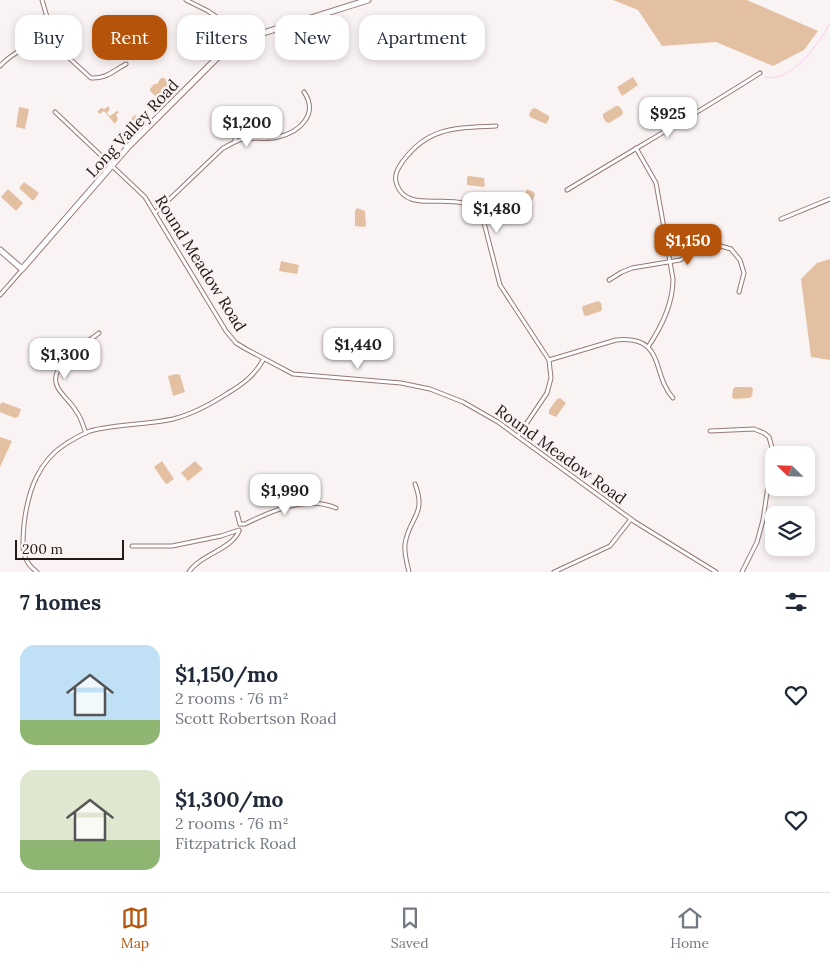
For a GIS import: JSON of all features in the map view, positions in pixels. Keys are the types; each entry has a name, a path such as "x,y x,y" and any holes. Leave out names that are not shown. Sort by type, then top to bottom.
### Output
{"street":[{"path":"42,0 46,15"},
{"path":"186,0 214,15"},
{"name":"Long Valley Road","path":"265,32 368,0"},
{"path":"0,66 15,53"},
{"path":"71,60 91,78 103,78 126,64"},
{"name":"Long Valley Road","path":"0,295 112,165 215,60"},
{"path":"568,190 760,73"},
{"path":"155,213 218,152 235,141 279,137 288,134 303,124 307,118 310,106 304,92"},
{"name":"Round Meadow Road","path":"55,112 141,193 230,336 241,347 293,374 400,382 430,390 473,407 518,436 631,519 716,572"},
{"path":"235,141 238,112"},
{"path":"496,126 456,128 430,136 421,142 398,167 396,173 397,186 401,193 408,198 416,200 457,201 468,204 478,210 487,229 500,285 549,360 551,378 548,393 518,436"},
{"path":"636,148 656,183 670,263 673,292 670,304 658,331 648,346"},
{"path":"781,219 830,199"},
{"path":"609,280 632,268 680,260 707,245 714,244 725,246 736,254 740,260 744,273 739,292"},
{"path":"0,250 22,269"},
{"path":"86,433 78,412 57,385 57,369 99,333"},
{"path":"549,360 616,340 628,339 638,341 648,346 656,358 665,385 673,398"},
{"path":"34,571 24,558 22,542 27,505 34,482 45,462 60,447 86,433 167,420 196,411 243,384 263,360"},
{"path":"710,431 754,429 769,437 774,451 763,520 757,542 742,572"},
{"path":"409,572 405,544 420,505 420,496 415,484"},
{"path":"240,524 245,524 286,506 318,504 336,508"},
{"path":"189,572 194,564 232,541 239,530 238,513"},
{"path":"554,572 610,546 631,519"},
{"path":"132,546 172,546 221,536 239,530"}],"shaded area":[{"path":"613,0 747,0 818,31 804,50 773,66 716,42 662,46 638,10"},
{"path":"633,77 638,85 622,96 617,87"},
{"path":"161,78 164,78 176,89 176,92 164,103 150,91"},
{"path":"108,106 110,109 107,113 110,116 117,111 119,112 116,115 118,119 115,124 105,112 103,111 100,114 97,112 101,108 105,109"},
{"path":"619,106 623,112 622,115 609,123 606,122 603,114"},
{"path":"19,107 29,109 25,129 16,127"},
{"path":"535,108 549,116 546,124 530,117 529,114"},
{"path":"135,115 144,123 135,132 130,124 133,122 131,119"},
{"path":"467,177 484,178 485,186 467,185"},
{"path":"24,182 39,193 34,200 19,188"},
{"path":"8,189 23,203 16,211 1,197"},
{"path":"527,189 534,192 535,195 528,209 525,210 519,208 519,206"},
{"path":"357,208 365,211 366,226 364,227 355,226 355,211"},
{"path":"830,259 830,360 811,357 801,279 817,263"},
{"path":"281,261 299,265 297,274 279,271"},
{"path":"598,301 601,303 601,311 584,315 583,306"},
{"path":"180,375 185,392 173,396 168,376"},
{"path":"735,387 751,387 753,389 752,396 750,398 734,399 732,397"},
{"path":"560,398 566,403 556,417 549,414 549,410 557,399"},
{"path":"2,402 21,409 18,417 15,418 0,412"},
{"path":"0,437 12,441 0,467"},
{"path":"162,461 174,479 167,484 154,467"},
{"path":"195,461 203,469 188,481 181,473"}],"waterway":[{"path":"765,77 775,77 795,68 812,50 830,23"}]}
